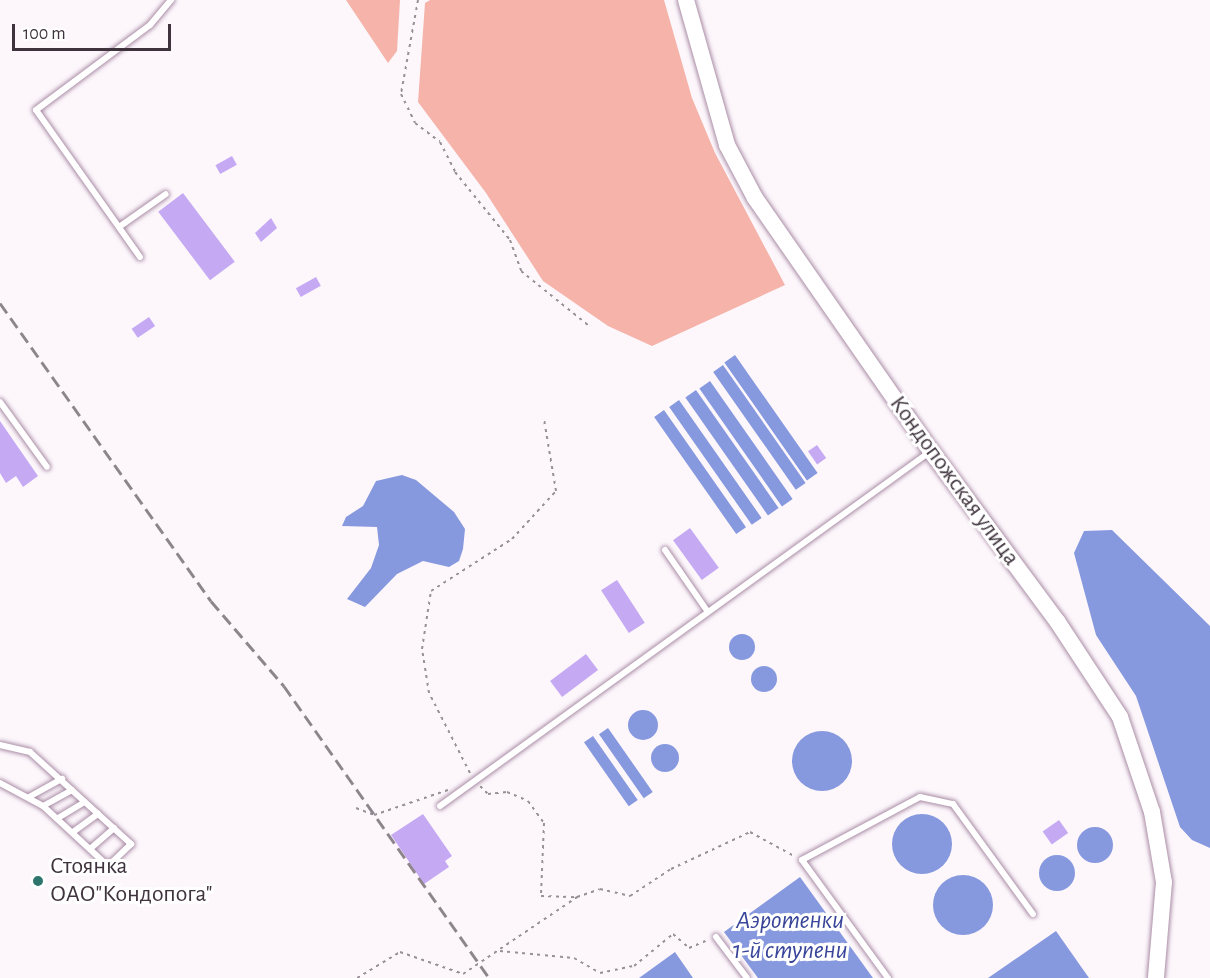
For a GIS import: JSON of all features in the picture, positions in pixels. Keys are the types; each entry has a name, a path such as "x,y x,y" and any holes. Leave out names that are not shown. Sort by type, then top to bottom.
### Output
{"street":[{"name":"Кондопожская улица","path":"686,0 727,145 755,198 931,451 1057,621 1120,717 1152,812 1164,882 1156,978"}],"lane":[{"path":"140,257 36,110 150,25 171,0"},
{"path":"119,227 166,194"},
{"path":"0,402 47,467"},
{"path":"440,806 931,451"},
{"path":"665,550 708,612"},
{"path":"0,745 30,752 131,844 108,866 43,806 0,783"},
{"path":"29,797 62,779"},
{"path":"43,806 72,790"},
{"path":"888,978 802,860 920,797 953,804 1033,914"},
{"path":"58,818 85,802"},
{"path":"73,832 98,814"},
{"path":"90,849 114,828"},
{"path":"716,937 747,978"}],"path":[{"path":"418,0 401,94 415,123 440,141 455,172 510,240 521,270 588,325"},
{"path":"544,419 556,491 512,539 431,591 422,649 429,693 474,781 488,794 507,792 528,801 544,823 541,896 577,897"},
{"path":"356,808 374,815 452,789"},
{"path":"357,978 400,952 463,974 577,897 600,889 630,896 671,869 750,832 802,860"},
{"path":"500,951 574,958 600,973 634,966 673,934 689,948 716,937"}],"shaded area":[{"path":"346,0 400,0 397,51 388,63"},
{"path":"430,0 664,0 692,98 715,153 785,285 652,346 608,326 543,281 486,193 418,102 425,3"}],"water":[{"path":"735,355 818,473 807,480 724,362"},
{"path":"723,365 806,483 796,490 713,372"},
{"path":"710,381 793,499 782,506 699,388"},
{"path":"696,390 779,508 768,515 685,397"},
{"path":"679,400 762,518 752,525 669,407"},
{"path":"664,410 746,527 736,534 654,417"},
{"path":"402,475 416,480 454,512 465,529 463,549 459,561 449,567 423,561 397,574 365,607 347,599 371,568 379,545 377,527 342,526 346,517 363,506 376,481"},
{"path":"1112,530 1210,626 1210,848 1192,840 1180,827 1136,696 1096,635 1074,553 1084,531"},
{"path":"742,634 751,638 755,647 751,656 742,660 733,656 729,647 733,638"},
{"path":"764,666 774,669 777,679 774,689 764,692 754,689 751,679 754,669"},
{"path":"643,710 654,714 658,725 654,736 643,740 632,736 628,725 632,714"},
{"path":"608,728 653,792 644,798 599,734"},
{"path":"822,731 839,736 847,744 852,761 847,778 839,786 822,791 805,786 797,778 792,761 797,744 805,736"},
{"path":"593,736 638,800 629,806 584,742"},
{"path":"665,744 675,748 679,758 675,768 665,772 655,768 651,758 655,748"},
{"path":"922,814 939,819 947,827 952,844 947,861 939,869 922,874 905,869 897,861 892,844 897,827 905,819"},
{"path":"1095,827 1108,832 1113,845 1108,858 1095,863 1082,858 1077,845 1082,832"},
{"path":"1057,855 1070,860 1075,873 1070,886 1057,891 1044,886 1039,873 1044,860"},
{"path":"963,875 980,880 988,888 993,905 988,922 980,930 963,935 946,930 938,922 933,905 938,888 946,880"},
{"name":"Аэротенки 1-й ступени","path":"800,877 873,978 758,978 724,932"},
{"path":"1056,931 1089,978 988,978"},
{"path":"675,952 693,978 639,978"}],"building":[{"path":"232,156 237,165 220,174 215,165"},
{"path":"183,193 235,262 210,280 158,212"},
{"path":"271,218 277,228 261,242 255,233"},
{"path":"316,277 321,286 301,297 296,288"},
{"path":"149,317 155,326 138,338 132,329"},
{"path":"0,421 38,476 23,487 16,476 6,483 0,473"},
{"path":"817,445 826,458 817,464 808,451"},
{"path":"690,528 719,568 702,580 673,540"},
{"path":"617,580 645,623 629,633 601,590"},
{"path":"586,654 598,670 562,697 550,681"},
{"path":"423,814 452,856 445,861 449,867 424,884 391,835"},
{"path":"1059,820 1068,833 1052,845 1043,831"}],"railway":[{"path":"0,303 211,601 284,686 489,978"}],"place":[{"name":"Стоянка ОАО\"Кондопога\"","path":"38,881"}]}
